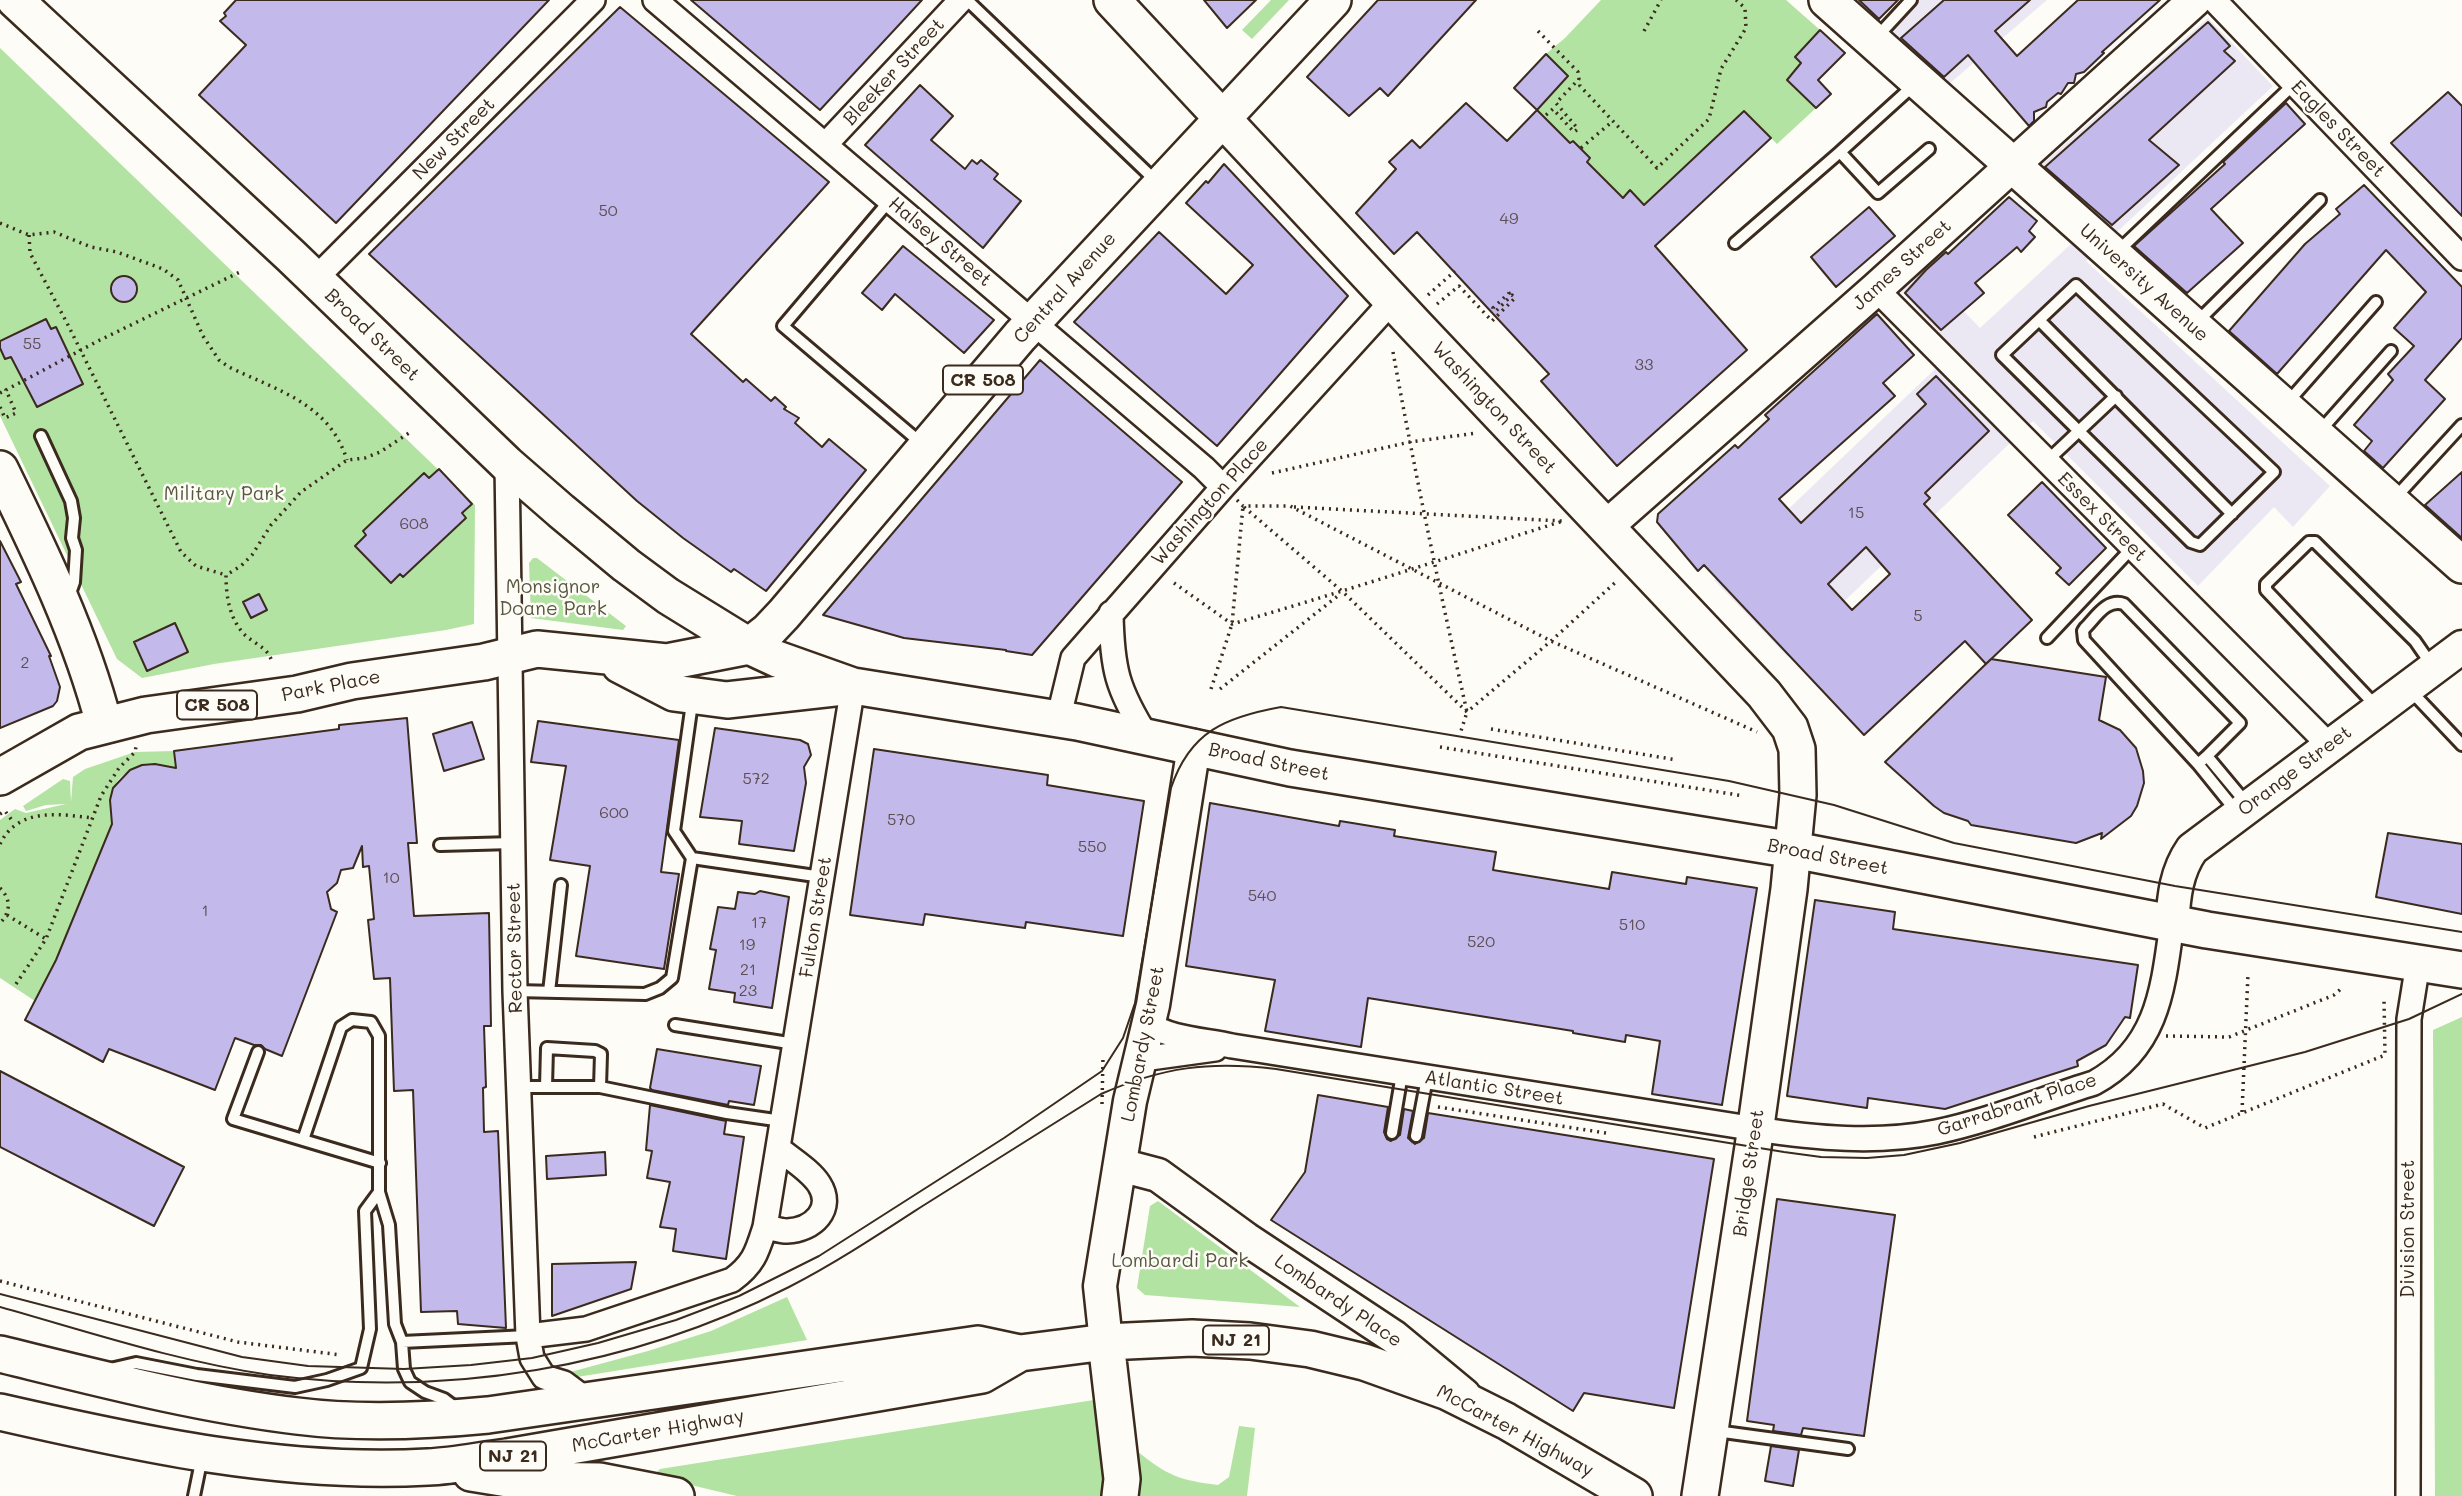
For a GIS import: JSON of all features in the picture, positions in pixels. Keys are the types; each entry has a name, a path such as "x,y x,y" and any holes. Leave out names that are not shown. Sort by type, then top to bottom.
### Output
{"main road":[{"name":"Washington Street","path":"1112,0 1764,694 1790,728 1797,749 1799,768 1794,850"},
{"name":"Central Avenue","path":"749,646 784,614 1033,321 1333,0"},
{"name":"University Avenue","path":"1828,0 2462,565"},
{"name":"Broad Street","path":"23,2 507,464 626,565 688,610 749,646 798,667 853,685"},
{"path":"0,469 64,608 87,666 104,724"},
{"name":"Park Place","path":"104,724 146,715 297,694 352,681 484,662 537,649 667,662 749,646"},
{"path":"604,657 674,693 685,695 727,700 853,685 1058,720"},
{"name":"Broad Street","path":"1058,720 1290,768 1794,850 2172,923 2462,970"},
{"name":"CR 508","path":"0,777 60,741 104,724"},
{"name":"Bridge Street","path":"1700,1496 1756,1129 1794,850"},
{"name":"McCarter Highway","path":"0,1354 227,1406 300,1416 373,1420 467,1417 978,1344 1020,1353 1106,1342 1192,1338 1250,1341 1310,1349 1410,1377 1478,1407 1634,1496"},
{"path":"1106,1342 1122,1479 1120,1496"},
{"name":"McCarter Highway","path":"0,1412 202,1454 306,1466 430,1467 507,1457 982,1376 1020,1353"},
{"path":"430,1467 514,1480 599,1481 676,1496"}],"street":[{"name":"New Street","path":"315,279 593,0"},
{"name":"Halsey Street","path":"655,0 1033,321 1223,487"},
{"name":"Bleeker Street","path":"826,144 961,0"},
{"name":"James Street","path":"1606,527 1876,289 2195,0"},
{"name":"Eagles Street","path":"2214,0 2462,258"},
{"name":"Essex Street","path":"1876,289 2329,745"},
{"name":"Washington Place","path":"1058,720 1073,658 1392,301"},
{"name":"Rector Street","path":"507,464 515,991 528,1336 532,1358 544,1377 564,1383 588,1401"},
{"path":"1111,613 1111,653 1116,675 1127,705 1147,737"},
{"name":"Orange Street","path":"2172,923 2175,886 2184,860 2192,849 2462,647"},
{"name":"Fulton Street","path":"528,1336 586,1329 732,1280 746,1270 756,1255 765,1227 853,685"},
{"name":"Lombardy Street","path":"1106,1342 1100,1286 1130,1101 1149,1023 1194,746"},
{"name":"Garrabrant Place","path":"1756,1129 1842,1139 1936,1132 2094,1083 2125,1061 2150,1027 2159,1002 2172,923"},
{"name":"Division Street","path":"2408,1496 2409,1028 2418,963"},
{"name":"Atlantic Street","path":"1149,1023 1157,1031 1232,1046 1756,1129"},
{"name":"Atlantic Street","path":"1140,1062 1166,1055 1232,1046"},
{"path":"765,1227 787,1231 800,1229 820,1217 825,1205 824,1193 817,1181 778,1148"},
{"name":"Lombardy Place","path":"1120,1165 1158,1175 1246,1239 1394,1337 1478,1407"}],"lane":[{"path":"967,0 1160,185"},
{"path":"1874,41 1911,0"},
{"path":"1735,243 1919,81"},
{"path":"2113,254 2294,83"},
{"path":"1840,152 1878,193 1929,149"},
{"path":"890,200 783,326 926,447"},
{"path":"2193,326 2320,200"},
{"path":"2076,285 2274,472 2202,544 2195,545 2002,355 2039,320 2076,285"},
{"path":"2284,407 2376,302"},
{"path":"2039,320 2232,514"},
{"path":"2316,436 2391,351"},
{"path":"2047,461 2116,397"},
{"path":"2391,503 2462,425"},
{"path":"41,436 71,501 74,518 74,582 64,608"},
{"path":"2378,708 2266,590 2266,584 2309,542 2315,542 2415,641 2434,667"},
{"path":"2047,638 2133,547"},
{"path":"2203,760 2240,723 2120,601 2110,603 2085,628 2084,640 2203,760 2243,810"},
{"path":"2407,687 2462,745"},
{"path":"515,991 645,994 660,988 672,978 692,858 674,831 691,710 685,695"},
{"path":"440,845 513,843"},
{"path":"692,858 822,877"},
{"path":"549,992 561,885"},
{"path":"303,1140 341,1027 352,1020 371,1022 379,1036 379,1192 389,1225 395,1324 402,1342 404,1369 410,1382 425,1392 444,1399 467,1417"},
{"path":"675,1025 795,1044"},
{"path":"546,1087 547,1048 599,1053 602,1058 600,1087"},
{"path":"258,1052 233,1119 380,1163"},
{"path":"1392,1133 1402,1074"},
{"path":"1416,1136 1427,1078"},
{"path":"519,1087 600,1087 727,1113 782,1121"},
{"path":"83,1374 136,1363 197,1375 295,1387 327,1380 361,1368 370,1329 365,1211 379,1192"},
{"path":"369,1282 392,1281"},
{"path":"402,1342 528,1336"},
{"path":"1710,1430 1848,1448"},
{"path":"194,1496 202,1454"}],"path":[{"path":"1644,31 1661,0"},
{"path":"1538,31 1578,72 1580,86 1657,168 1709,119 1721,69 1746,28 1745,8 1736,0"},
{"path":"1546,115 1553,110 1574,132 1578,130 1556,103 1579,79"},
{"path":"1581,148 1613,121"},
{"path":"0,223 29,236 54,232 91,247 117,252 163,269 178,280 203,337 219,360 309,406 330,427 341,443 347,460"},
{"path":"29,236 30,253 181,552 196,566 226,575 241,566 252,555 271,525 301,492 347,460 365,458 380,452 409,433"},
{"path":"0,393 242,271"},
{"path":"1428,295 1455,271"},
{"path":"1437,304 1459,286 1492,321 1515,298 1512,295 1496,311 1493,308 1509,293 1507,290"},
{"path":"1394,352 1423,512 1436,561 1438,584 1467,712 1461,731"},
{"path":"0,407 5,418 16,413 6,390"},
{"path":"1272,473 1410,442 1477,433"},
{"path":"1223,487 1343,592 1467,712"},
{"path":"1231,624 1343,592 1564,521 1423,512 1243,506"},
{"path":"1211,689 1231,624 1243,506"},
{"path":"1290,506 1551,641 1760,733"},
{"path":"1467,712 1639,562"},
{"path":"226,575 230,610 243,633 268,652 271,659"},
{"path":"1174,583 1231,624"},
{"path":"1220,689 1343,592"},
{"path":"1491,729 1677,760"},
{"path":"16,984 46,939 101,796 136,747"},
{"path":"1440,747 1744,796"},
{"path":"0,814 5,811 14,823"},
{"path":"0,844 14,823 38,816 63,814 93,818"},
{"path":"0,887 8,901 7,915 0,923"},
{"path":"7,915 46,939"},
{"path":"2242,1112 2248,974"},
{"path":"2166,1036 2230,1037 2334,995 2343,988"},
{"path":"2034,1137 2163,1104 2205,1128 2385,1055 2384,1000"},
{"path":"1102,1104 1103,1057"},
{"path":"1438,1107 1606,1133"},
{"path":"0,1281 238,1342 341,1355"}],"shaded area":[{"path":"1915,0 2047,0 1949,84 1888,28"},
{"path":"2208,18 2273,86 2086,261 2330,486 2293,527 2274,507 2198,586 2033,421 1787,656 1714,580 1955,350 1901,291 1924,270 1980,328 2096,221 2037,169"}],"green space":[{"path":"1271,0 1289,0 1252,39 1242,30"},
{"path":"1601,0 1786,0 1820,30 1796,57 1801,63 1787,80 1816,108 1777,144 1743,111 1644,205 1630,191 1621,199 1587,162 1590,157 1573,141 1570,143 1537,110 1568,76 1546,54"},
{"name":"Military Park","path":"0,48 475,505 474,624 214,664 142,678 117,659 0,416"},
{"name":"Monsignor Doane Park","path":"533,558 537,558 626,626 623,630 531,618 529,563"},
{"path":"174,751 177,771 157,766 137,768 121,777 115,786 110,803 112,824 56,960 35,1001 0,978 0,820 15,809 26,813 66,804 46,805 26,811 23,806 63,779 70,781 71,802 73,777 85,769 135,752"},
{"path":"2462,1017 2462,1496 2435,1496 2433,1030"},
{"name":"Lombardi Park","path":"1158,1201 1300,1307 1145,1295 1137,1288 1150,1206"},
{"path":"787,1297 807,1340 577,1377 563,1374 711,1331"},
{"path":"1100,1399 1108,1476 1104,1496 737,1496 653,1476 660,1469"},
{"path":"1239,1426 1255,1428 1247,1496 1132,1496 1137,1451 1174,1476 1218,1485 1229,1477"}],"building":[{"path":"236,0 549,0 336,223 199,95 246,45 220,21"},
{"path":"691,0 922,0 820,110"},
{"path":"1204,0 1256,0 1227,28"},
{"path":"1378,0 1476,0 1388,96 1380,88 1349,116 1307,77"},
{"path":"1859,0 1898,0 1879,19"},
{"path":"1944,0 2030,0 1995,31 2017,56 2078,0 2160,0 2102,52 2104,53 2084,72 2076,74 2074,83 2068,83 2061,94 2058,93 2047,102 2046,107 2034,112 2034,121 2029,126 1968,55 1944,77 1901,38"},
{"path":"620,7 829,182 691,334 743,382 746,379 771,401 775,397 786,407 784,409 799,418 795,423 822,447 829,439 866,470 766,591 734,569 731,572 637,501 369,254"},
{"path":"2208,22 2230,46 2224,51 2235,61 2149,140 2179,165 2112,225 2045,167"},
{"path":"1820,30 1845,53 1818,80 1831,94 1816,108 1787,80 1801,63 1795,57"},
{"path":"1546,54 1568,76 1537,110 1514,88"},
{"path":"920,85 953,116 931,140 965,169 972,160 977,164 981,160 998,174 994,179 1021,201 983,248 865,145"},
{"path":"2448,92 2462,106 2462,216 2391,143"},
{"path":"1466,103 1507,141 1537,110 1570,143 1573,141 1590,158 1587,162 1623,198 1630,190 1644,205 1744,111 1771,138 1655,246 1747,350 1617,466 1541,381 1549,374 1417,232 1394,254 1356,213 1396,169 1389,162 1412,140 1420,148"},
{"path":"2286,103 2305,124 2211,209 2243,243 2187,293 2134,246 2225,164 2223,162"},
{"path":"1224,164 1348,296 1217,446 1074,322 1159,232 1226,294 1253,265 1186,203"},
{"path":"2364,185 2462,287 2462,338 2425,380 2445,399 2383,468 2364,451 2372,441 2354,425 2393,380 2388,374 2414,346 2394,328 2426,292 2386,250 2277,374 2229,331 2305,244 2340,214 2336,209"},
{"path":"2009,197 2037,221 2029,231 2035,237 2021,252 2017,247 1975,283 1984,293 1941,330 1905,293 1926,270 1946,252 1948,254"},
{"path":"1869,207 1895,236 1836,287 1811,257"},
{"path":"903,246 994,320 964,353 895,294 882,310 862,293"},
{"path":"124,276 133,280 137,289 133,298 124,302 115,298 111,289 115,280"},
{"path":"1877,314 1914,355 1883,383 1895,396 1779,499 1801,523 1926,404 1917,394 1936,376 1989,431 1925,493 1930,498 1924,504 2032,620 1986,664 1965,641 1864,735 1704,565 1698,571 1657,522 1658,514 1735,445 1738,448 1769,419 1765,415","holes":["1866,547 1890,574 1852,610 1828,584"]},
{"path":"46,319 51,329 56,327 83,384 37,407 11,357 5,359 0,341"},
{"path":"1040,360 1182,482 1032,655 904,638 823,615"},
{"path":"439,469 472,504 462,513 466,518 403,577 400,574 391,583 355,546 366,535 363,531 424,473 429,478"},
{"path":"2462,472 2462,538 2425,505"},
{"path":"2042,482 2106,548 2069,585 2056,573 2061,568 2008,515"},
{"path":"0,541 21,582 16,584 51,656 60,687 53,706 0,728"},
{"path":"259,594 267,610 251,618 243,602"},
{"path":"175,623 188,652 147,671 134,642"},
{"path":"1991,659 2106,677 2099,720 2120,730 2136,748 2144,783 2131,816 2101,839 2102,833 2076,843 1971,825 1968,821 1944,813 1934,806 1885,762"},
{"path":"407,718 417,843 408,843 414,916 489,913 491,1026 484,1026 484,1132 498,1131 506,1328 458,1324 457,1311 421,1312 413,1090 394,1091 390,978 374,979 368,920 374,919 369,866 363,867 362,846 353,868 341,870 337,883 327,892 331,909 337,912 282,1056 261,1045 235,1038 215,1090 109,1049 103,1062 25,1020 56,960 112,824 110,800 113,788 130,770 155,764 176,768 174,751 339,729 339,725"},
{"path":"538,721 679,740 661,872 679,874 664,969 576,956 590,866 550,860 566,766 531,762"},
{"path":"472,722 484,759 444,771 433,734"},
{"path":"715,728 800,740 808,744 811,755 804,767 806,783 794,851 739,844 742,821 700,817"},
{"path":"874,749 1048,775 1047,785 1144,801 1123,936 1026,922 1025,928 925,914 923,925 850,915"},
{"path":"1210,803 1339,826 1340,821 1395,830 1394,836 1496,852 1493,870 1609,889 1612,872 1686,884 1687,877 1757,888 1722,1105 1652,1094 1660,1041 1626,1035 1625,1042 1368,998 1361,1047 1265,1031 1275,980 1186,966"},
{"path":"2388,833 2462,844 2462,914 2376,897"},
{"path":"760,891 789,897 772,1008 734,1002 735,993 709,989 716,950 710,949 718,907 735,909 738,892 755,894"},
{"path":"1815,900 1895,912 1893,929 2138,965 2130,1018 2125,1017 2106,1045 2077,1061 2078,1066 1945,1109 1868,1098 1867,1108 1787,1096"},
{"path":"657,1049 761,1066 754,1105 729,1101 728,1105 652,1090 650,1088"},
{"path":"0,1071 184,1167 154,1226 0,1147"},
{"path":"1318,1095 1388,1107 1384,1132 1391,1141 1400,1135 1404,1109 1413,1111 1408,1138 1415,1144 1424,1138 1428,1113 1714,1159 1674,1408 1584,1393 1573,1411 1271,1220 1305,1172"},
{"path":"650,1105 726,1121 724,1134 744,1137 726,1259 673,1251 676,1229 660,1227 670,1182 647,1178 652,1151 646,1150"},
{"path":"605,1152 606,1175 547,1179 546,1156"},
{"path":"1777,1199 1895,1215 1864,1436 1803,1428 1801,1435 1773,1431 1774,1425 1747,1421"},
{"path":"636,1262 631,1289 552,1316 552,1264"},
{"path":"1771,1446 1799,1450 1793,1486 1765,1481"}],"tram line":[{"path":"0,1294 242,1357 308,1366 404,1369 532,1358 598,1343 676,1320 739,1296 819,1256 1004,1138 1102,1071 1123,1038 1135,1003 1171,788 1179,769 1188,753 1212,730 1243,716 1281,707 1729,781 1834,805 1954,843 2175,886 2462,932"},
{"path":"0,1307 168,1354 270,1375 337,1381 470,1379 602,1357 666,1338 728,1315 789,1287 839,1259 1101,1094 1166,1072 1208,1066 1276,1069 1784,1152 1821,1157 1867,1158 1904,1155 1960,1143 2089,1106 2305,1052 2409,1019 2462,994"}]}
